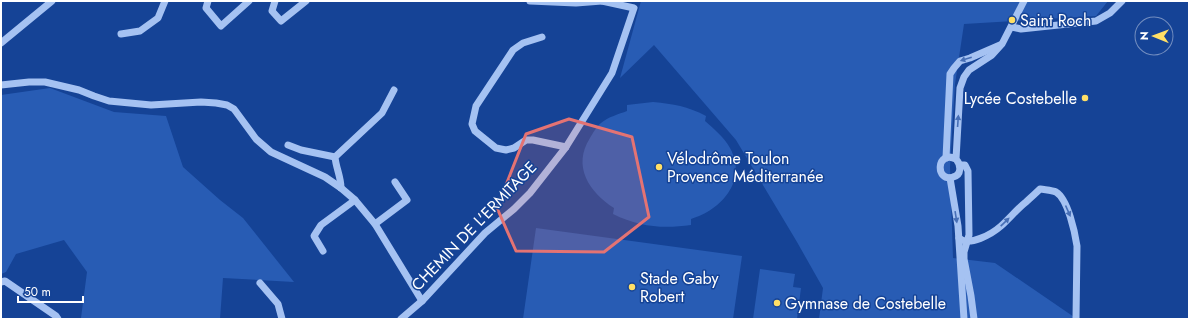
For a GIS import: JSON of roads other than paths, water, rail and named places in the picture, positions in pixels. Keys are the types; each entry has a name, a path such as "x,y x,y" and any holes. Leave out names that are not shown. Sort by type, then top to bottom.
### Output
{"street":[{"path":"1,43 52,1"},
{"path":"121,34 140,31 158,18 165,1"},
{"path":"208,1 206,8 221,26 249,1"},
{"path":"275,1 272,11 281,21 306,1"},
{"path":"530,1 576,3 602,1"},
{"name":"CHEMIN DE L'ERMITAGE","path":"404,318 422,301 485,233 520,204 566,147 612,73 634,8 602,1"},
{"path":"1002,44 960,61 950,74 946,158 941,163 940,169 942,174 947,178 956,176 960,168 958,162 960,88 964,77 969,70 992,55 1002,44 1024,1"},
{"path":"1012,27 1021,29 1096,21 1110,13 1122,1"},
{"path":"542,36 523,43 513,50 476,106 472,124 474,131 496,148 506,150 514,148 526,140 533,140 566,147"},
{"path":"1,85 45,82 108,100 151,105 201,102 216,102 228,105 234,109 256,139 271,152 325,177 342,188 355,200 375,224 422,301"},
{"path":"335,157 382,113 394,90"},
{"path":"288,146 335,157"},
{"path":"335,157 336,166 341,178 342,188"},
{"path":"946,158 951,158 965,166 968,171 969,228 964,258 974,319"},
{"path":"950,178 958,226 964,319"},
{"path":"375,224 407,200 395,182"},
{"path":"958,238 961,240 973,241 1000,227 1040,189 1056,192 1061,196 1070,216 1076,235 1076,319"},
{"path":"323,251 314,236 321,225 355,200"},
{"path":"1,282 5,281 56,316 58,319"},
{"path":"260,283 278,304 282,319"}],"place":[{"name":"Saint Roch","path":"1012,20"},
{"name":"Lycée Costebelle","path":"1085,98"},
{"name":"Vélodrôme Toulon Provence Méditerranée","path":"659,167"},
{"name":"Stade Gaby Robert","path":"632,287"},
{"name":"Gymnase de Costebelle","path":"777,303"}]}
